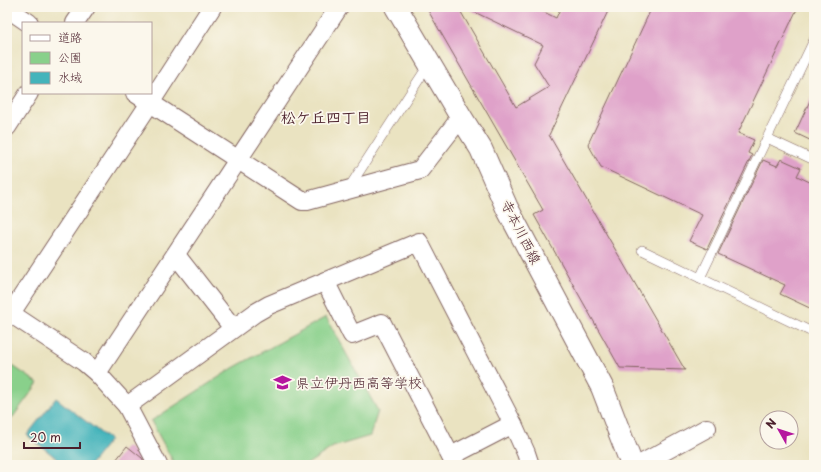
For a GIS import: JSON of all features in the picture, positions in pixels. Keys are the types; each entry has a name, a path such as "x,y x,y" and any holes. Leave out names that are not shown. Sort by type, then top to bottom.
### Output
{"main road":[{"name":"寺本川西線","path":"396,7 481,149 507,208 602,387 632,465"}],"street":[{"path":"76,22 86,7"},
{"path":"158,465 127,406 97,373 84,362 9,312 150,103 212,7"},
{"path":"97,373 339,7"},
{"path":"7,8 28,22"},
{"path":"7,127 28,94"},
{"path":"136,94 302,201 307,201 420,170 461,117"},
{"path":"127,406 233,328 269,305 356,267 420,242 513,424 530,465"},
{"path":"176,255 233,328"},
{"path":"325,281 352,335 382,323 453,461 513,424"},
{"path":"639,465 707,428"}],"lane":[{"path":"700,278 814,40"},
{"path":"348,189 429,64"},
{"path":"767,138 814,160"},
{"path":"642,250 814,333"}],"green space":[{"path":"326,317 378,411 370,436 333,447 306,465 175,465 151,421 233,368"},
{"path":"7,362 38,383 7,425"}],"water":[{"path":"56,398 110,440 90,465 65,465 27,435"}],"building":[{"path":"426,7 458,7 516,107 549,87 534,63 543,45 464,7 534,7 556,18 561,7 610,7 549,135 685,370 620,368 534,215 543,210"},
{"path":"652,7 798,7 738,133 754,140 748,153 752,155 707,249 689,241 702,215 601,167 588,144"},
{"path":"814,92 814,142 795,133"},
{"path":"781,159 801,168 797,176 814,184 814,310 780,294 785,285 718,254 763,160 777,166"},
{"path":"127,446 142,458 146,465 112,465"}],"place":[{"name":"県立伊丹西高等学校","path":"283,383"}],"district":[{"name":"松ケ丘四丁目","path":"326,118"}]}
